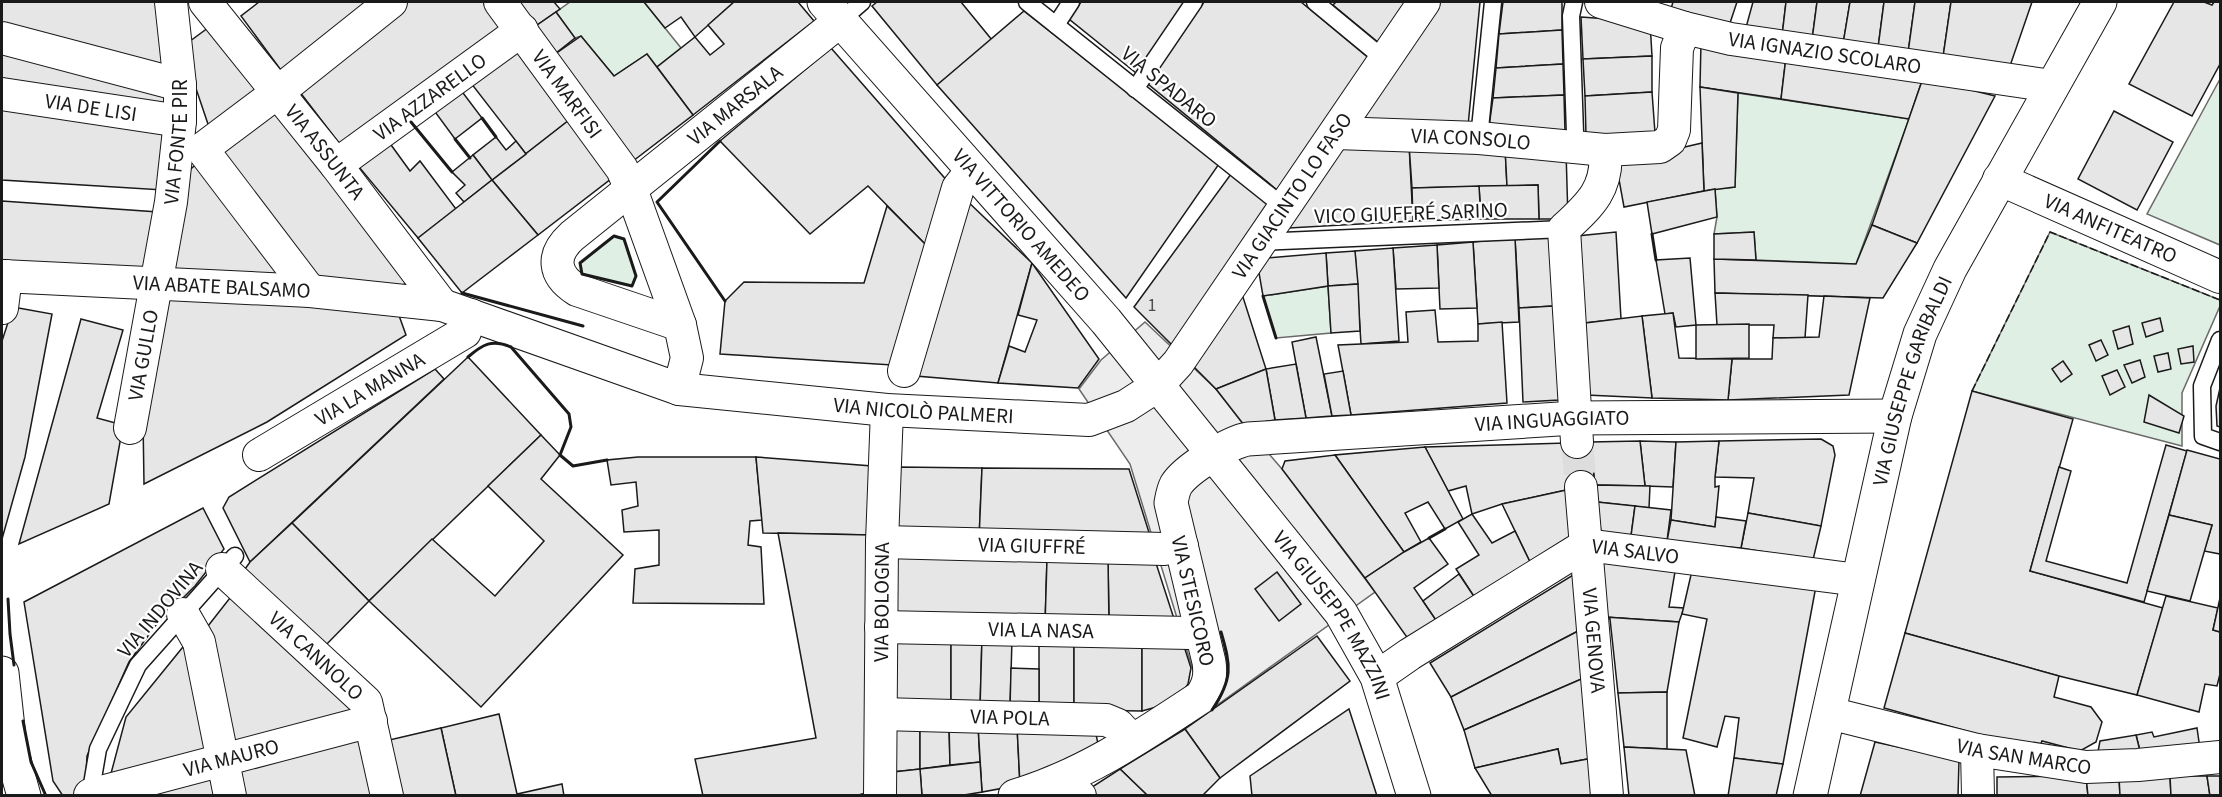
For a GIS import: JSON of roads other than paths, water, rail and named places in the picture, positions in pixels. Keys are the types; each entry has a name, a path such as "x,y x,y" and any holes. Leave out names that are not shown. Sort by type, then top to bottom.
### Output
{"street":[{"name":"VIA FONTE PIR","path":"156,283 171,202 180,121 180,85 171,2"},
{"name":"VIA ASSUNTA","path":"205,2 336,165 441,305"},
{"path":"310,291 202,150 391,2"},
{"name":"VIA MARFISI","path":"500,2 622,169 680,325 687,358 680,389"},
{"name":"VIA GIACINTO LO FASO","path":"1157,386 1178,363 1424,2"},
{"name":"VIA IGNAZIO SCOLARO","path":"1601,2 1685,28 1731,39 2052,87"},
{"name":"VIA GIUSEPPE GARIBALDI","path":"1810,795 1895,416 1920,334 1950,269 2100,2"},
{"name":"VIA VITTORIO AMEDEO","path":"842,8 972,170 1106,321 1213,455"},
{"name":"VIA MARSALA","path":"680,325 568,285 558,269 560,251 565,243 842,8"},
{"name":"VIA CONSOLO","path":"1336,133 1479,138 1605,150 1660,147 1670,140 1674,130 1677,48 1685,28"},
{"name":"VIA AZZARELLO","path":"336,165 522,30"},
{"path":"2,38 180,85"},
{"name":"VIA DE LISI","path":"2,94 180,121"},
{"path":"1576,430 1564,229 1593,201 1601,186 1606,164 1605,150"},
{"path":"904,371 958,188 972,170"},
{"name":"VIA ANFITEATRO","path":"1999,179 2220,277"},
{"path":"2,308 4,276"},
{"name":"VIA ABATE BALSAMO","path":"4,276 310,291 441,305 471,315"},
{"name":"VIA GULLO","path":"130,428 156,283"},
{"name":"VIA NICOLÒ PALMERI","path":"471,315 680,389 886,410 1089,420 1126,406 1157,386"},
{"name":"VIA LA MANNA","path":"259,455 465,332 471,315"},
{"name":"VIA BOLOGNA","path":"880,795 882,542 886,410"},
{"name":"VIA INGUAGGIATO","path":"1213,455 1232,443 1248,439 1576,430 1895,416"},
{"name":"VIA STESICORO","path":"1014,795 1070,788 1097,762 1201,697 1207,688 1210,675 1171,503 1176,484 1213,455"},
{"name":"VIA GIUSEPPE MAZZINI","path":"1213,455 1341,613 1377,677 1414,795"},
{"name":"VIA GENOVA","path":"1581,487 1607,795"},
{"name":"VIA GIUFFRÉ","path":"882,542 1164,549 1182,546"},
{"name":"VIA SALVO","path":"1377,677 1410,654 1586,545 1858,580"},
{"name":"VIA CANNOLO","path":"229,563 366,702 387,795"},
{"path":"183,614 199,642 230,795"},
{"name":"VIA LA NASA","path":"881,627 1190,633 1201,630"},
{"path":"2,673 10,746 24,795"},
{"name":"VIA SAN MARCO","path":"1829,713 1977,750 2086,767 2138,765 2220,757"},
{"name":"VIA POLA","path":"881,714 1106,720 1118,725 1132,740"},
{"name":"VIA MAURO","path":"90,795 371,721"},
{"path":"1977,750 1978,795"}],"lane":[{"name":"VIA SPADARO","path":"1027,2 1284,207"},
{"path":"1056,25 1071,2"},
{"path":"1135,89 1194,2"},
{"path":"1315,2 1384,59"},
{"path":"1479,138 1493,2"},
{"path":"1574,2 1571,16 1575,133"},
{"name":"VICO GIUFFRÉ SARINO","path":"1260,242 1564,229"},
{"path":"2220,340 2202,386 2203,436 2220,442"},
{"name":"VIA INDOVINA","path":"90,795 99,749 138,665 229,563"}],"tunnel":[{"path":"1577,442 1581,487"}]}
